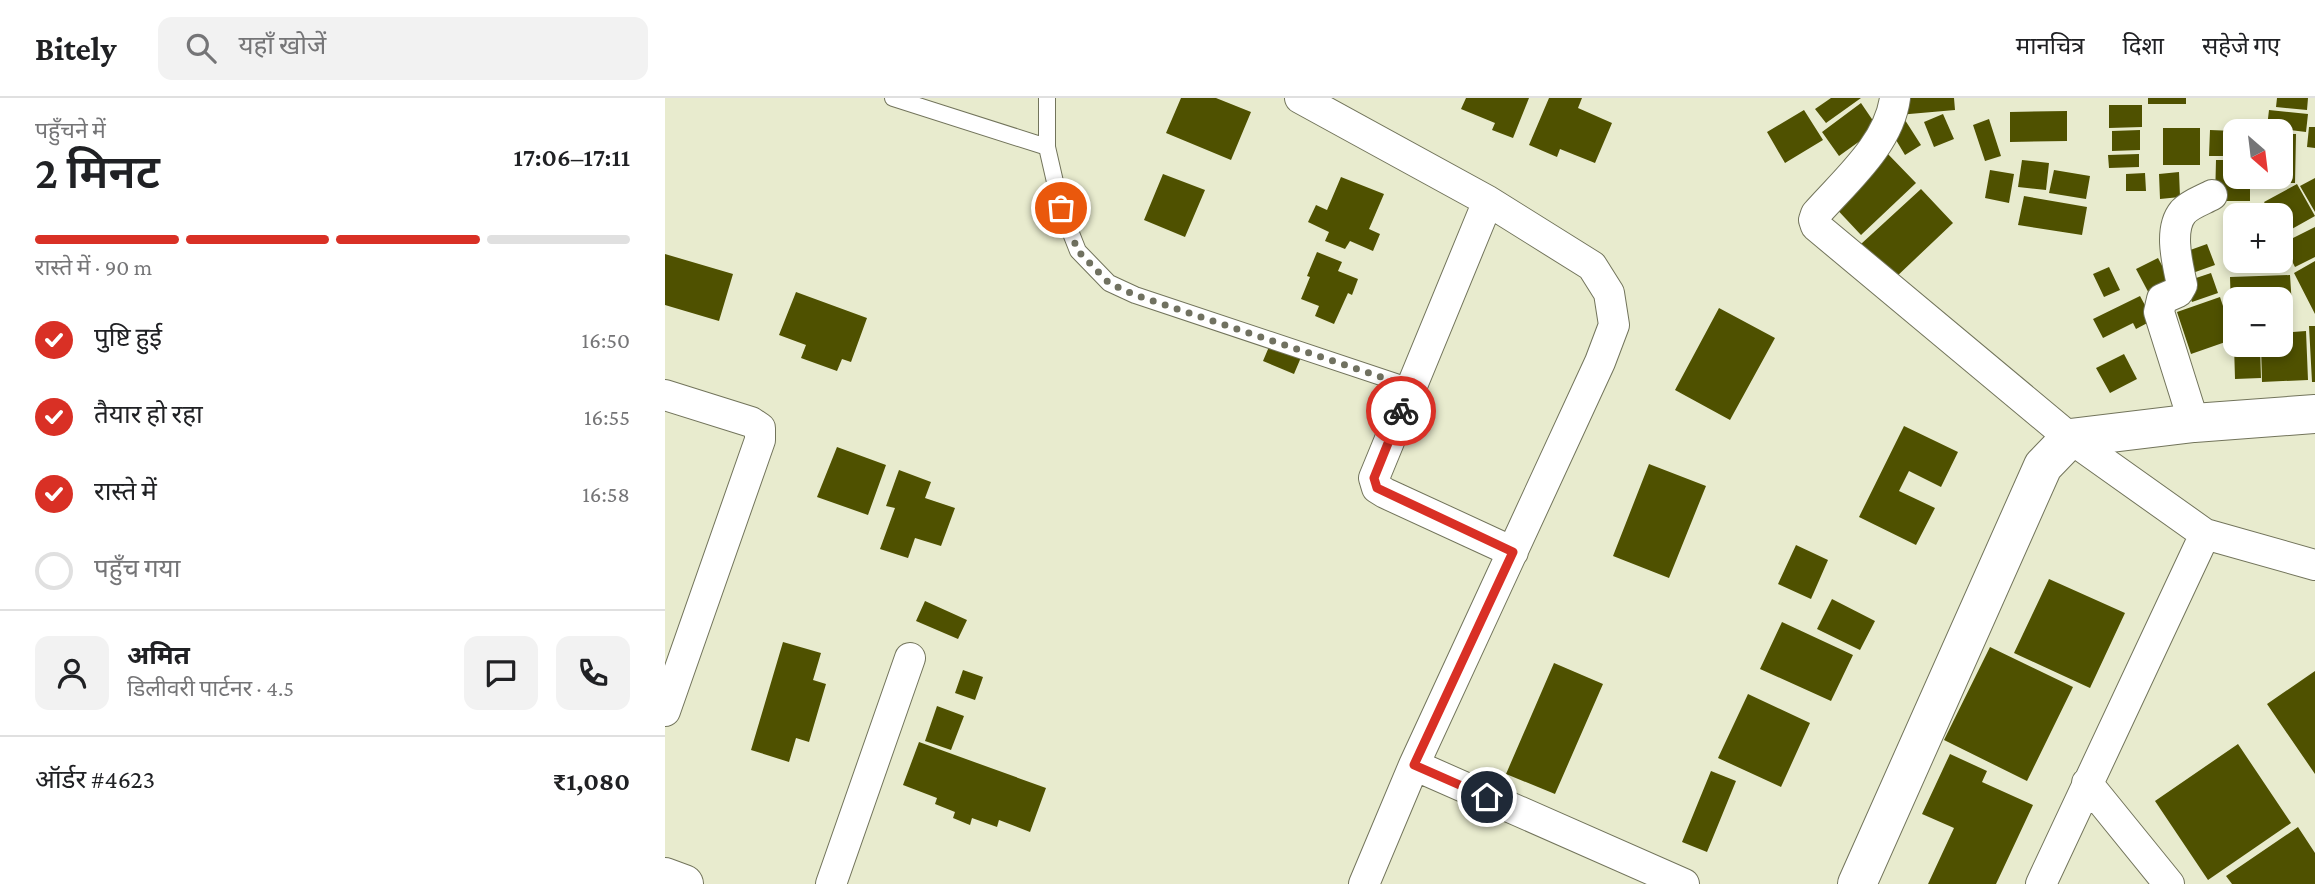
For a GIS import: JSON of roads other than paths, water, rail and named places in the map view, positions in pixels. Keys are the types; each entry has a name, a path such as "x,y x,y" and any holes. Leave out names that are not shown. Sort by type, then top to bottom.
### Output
{"street":[{"path":"1300,98 1488,201 1592,266 1609,293 1614,325 1600,362 1414,765 1364,884"},
{"path":"1895,98 1894,108 1879,140 1816,214 1816,226 2070,438 2205,534 2315,565"},
{"path":"2194,423 2159,312 2162,299 2178,292 2182,285 2174,247 2180,215 2212,195"},
{"path":"1488,201 1374,478 1377,488 1513,552"},
{"path":"665,395 751,422 760,428 760,440 665,711"},
{"path":"1857,884 2043,466 2070,438 2194,423 2315,414"},
{"path":"2041,884 2205,534"},
{"path":"831,884 910,658"},
{"path":"1414,765 1684,884"},
{"path":"2087,783 2169,884"},
{"path":"665,877 684,884"}],"lane":[{"path":"893,98 1047,147"},
{"path":"1047,98 1047,147 1061,208 1078,251 1109,283 1135,295 1411,387"}]}
